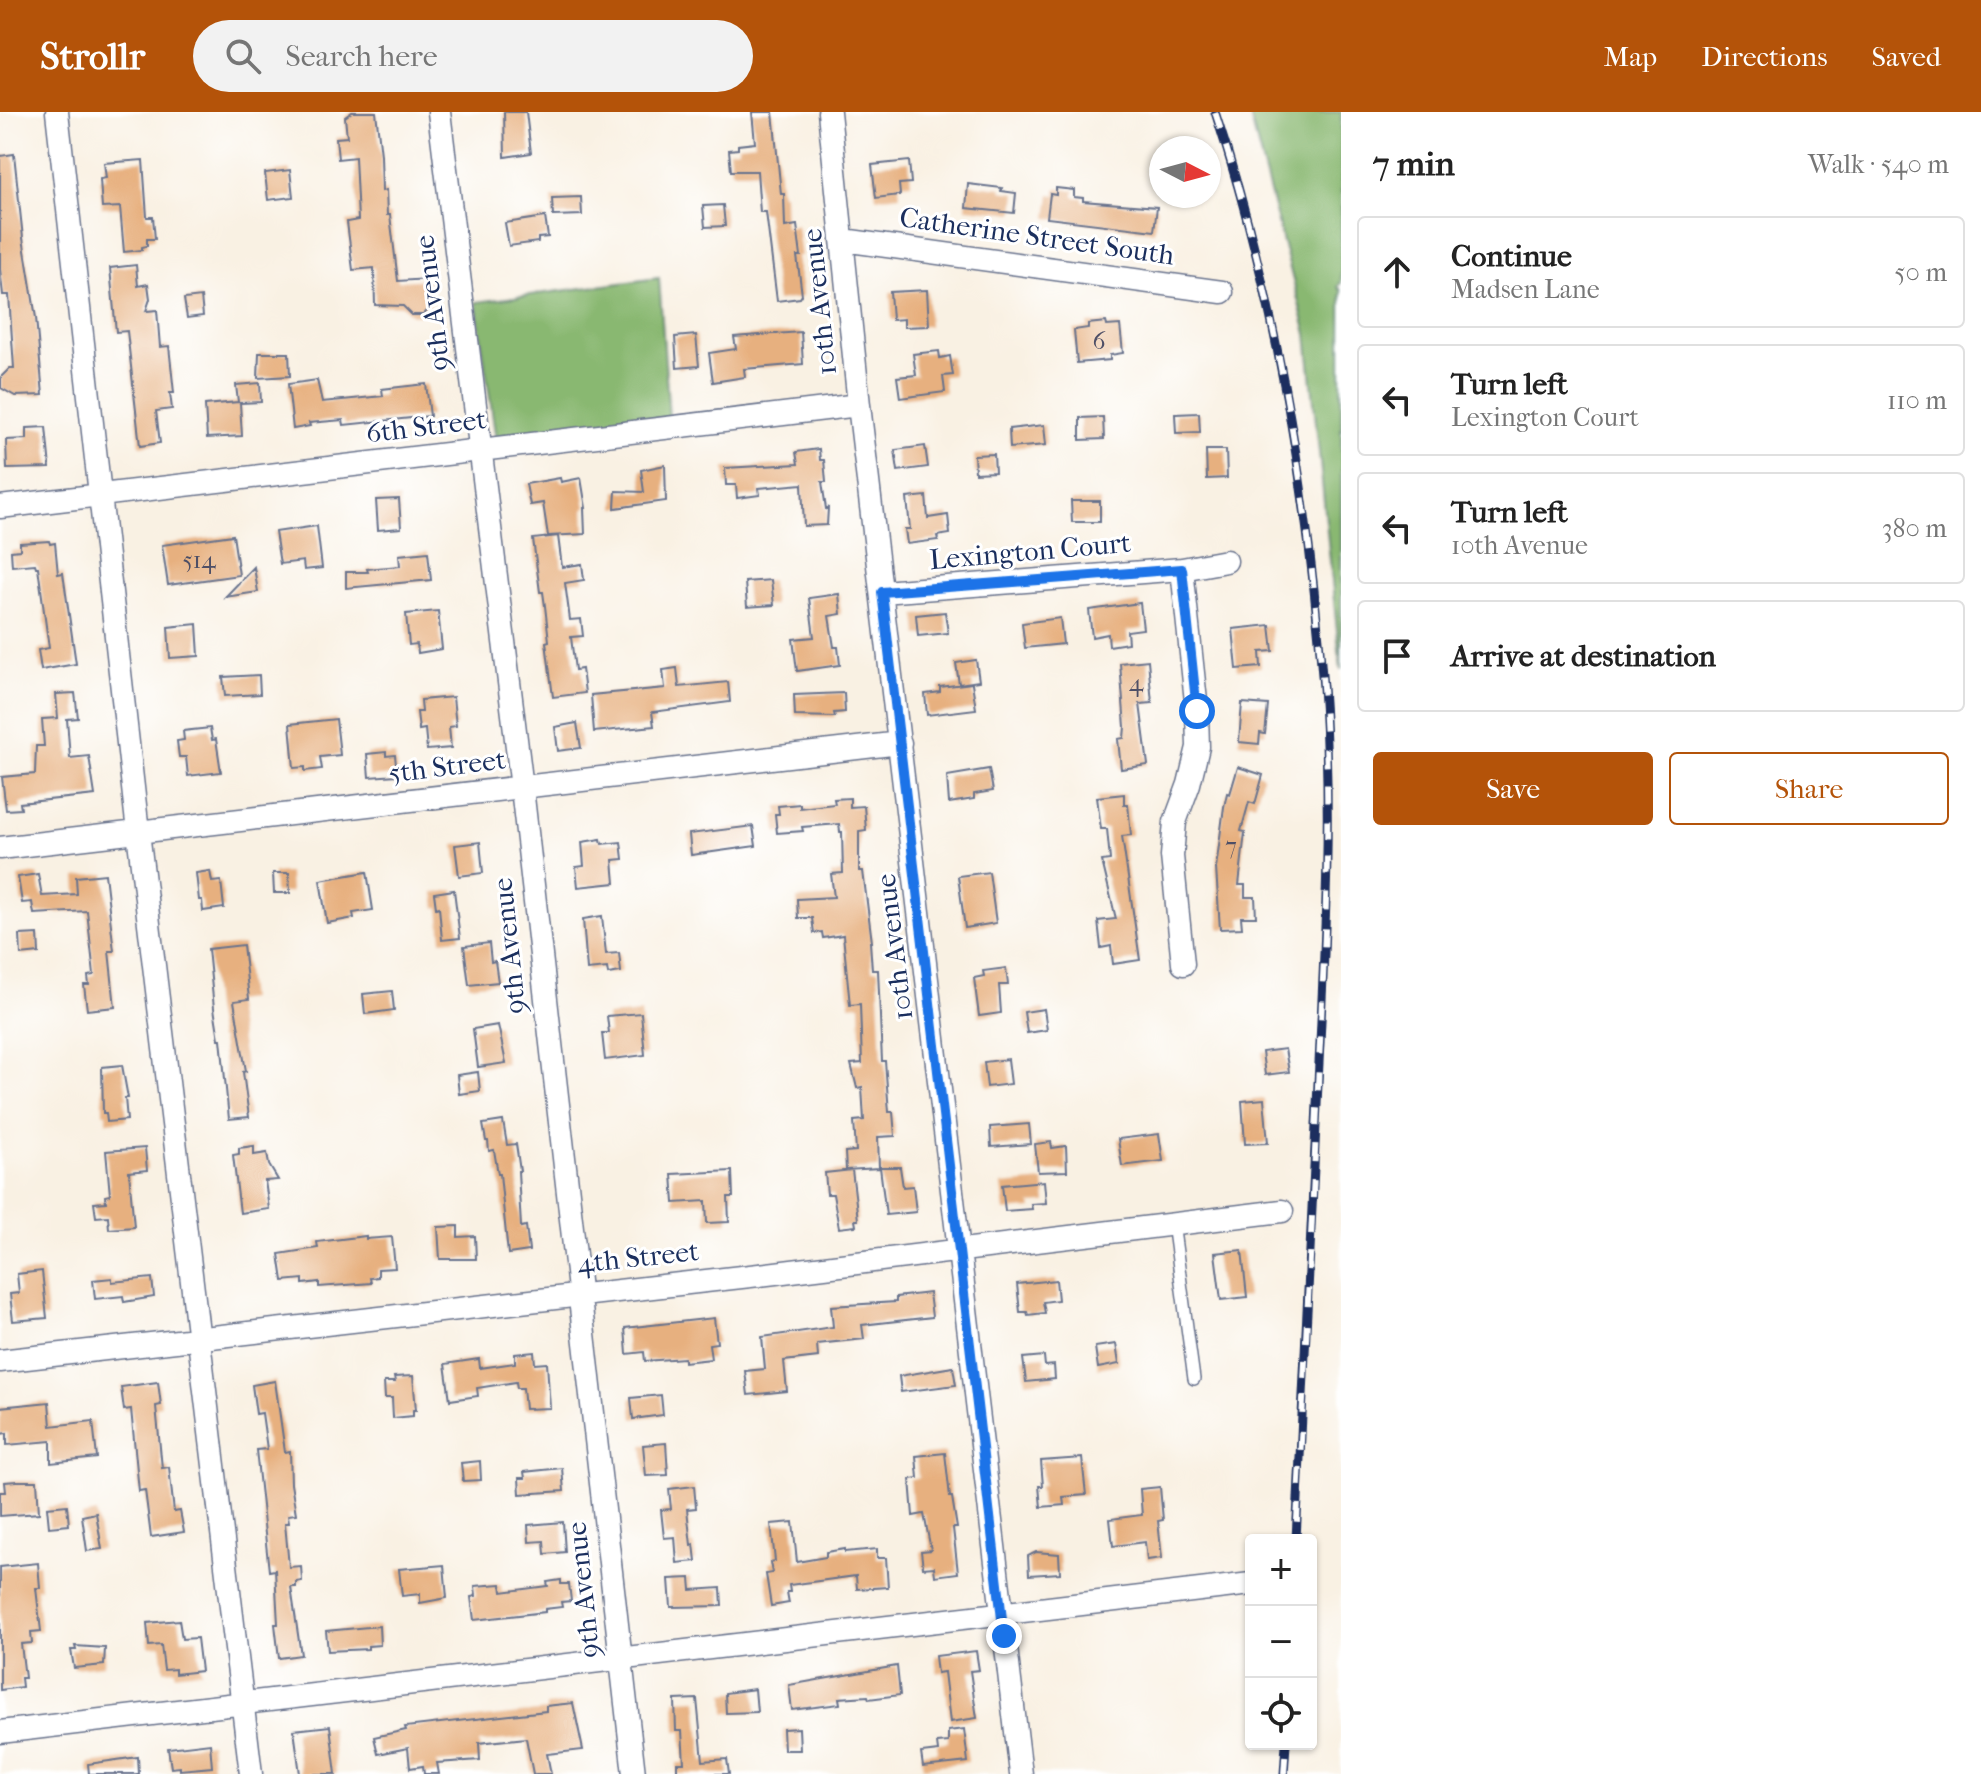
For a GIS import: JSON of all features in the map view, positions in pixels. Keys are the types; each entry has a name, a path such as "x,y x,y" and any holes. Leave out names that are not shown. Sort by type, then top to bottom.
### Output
{"street":[{"path":"57,112 138,832 251,1774"},
{"name":"9th Avenue","path":"439,112 522,788 634,1774"},
{"name":"10th Avenue","path":"829,112 859,405 1021,1774"},
{"name":"Catherine Street South","path":"843,240 1222,292"},
{"name":"6th Street","path":"0,507 859,405"},
{"name":"Lexington Court","path":"882,592 1182,569 1226,561"},
{"path":"1182,569 1198,735 1189,784 1175,822 1172,856 1183,964"},
{"name":"5th Street","path":"0,848 900,743"},
{"name":"4th Street","path":"0,1361 759,1275 1282,1211"},
{"path":"0,1732 1245,1585"}],"lane":[{"path":"1173,1223 1194,1379"}],"green space":[{"path":"1249,112 1341,112 1341,282 1338,287 1341,290 1341,670 1307,334"},
{"path":"659,278 669,418 496,440 476,302"}],"building":[{"path":"352,112 376,112 382,191 386,190 398,281 428,279 429,309 423,315 412,315 403,306 375,305 374,268 353,270 347,222 358,220 355,157 338,159 336,138 347,137 345,117"},
{"path":"504,112 526,112 531,153 505,157"},
{"path":"752,112 773,112 781,194 784,194 785,227 797,225 801,256 797,256 800,298 777,301 766,212 760,212 757,171 731,171 729,150 738,149 738,145 755,143"},
{"path":"14,154 43,395 15,396 1,388 1,377 14,368 9,295 3,295 0,269 0,156"},
{"path":"143,160 147,217 153,217 155,239 147,239 147,246 142,250 124,252 120,207 102,208 100,179 106,178 104,163"},
{"path":"909,161 911,183 899,184 900,195 876,198 872,165"},
{"path":"290,170 293,197 268,200 265,173"},
{"path":"968,184 1016,193 1014,213 966,208"},
{"path":"1056,188 1074,190 1074,197 1083,198 1083,201 1157,208 1154,231 1047,218 1050,194 1056,195"},
{"path":"581,197 582,215 553,216 552,198"},
{"path":"723,205 725,226 705,227 703,206"},
{"path":"545,217 548,237 538,238 538,242 509,246 505,223"},
{"path":"136,265 138,286 148,284 150,299 146,311 157,310 160,347 169,346 174,393 170,393 172,409 156,411 160,443 140,446 127,331 116,332 110,268"},
{"path":"927,290 929,326 904,327 904,319 892,320 890,292"},
{"path":"201,297 203,316 187,318 184,299"},
{"path":"1106,322 1107,326 1120,325 1123,353 1110,355 1110,360 1077,363 1074,330 1088,328 1088,324"},
{"path":"801,332 803,364 744,369 745,377 713,382 709,353 736,349 734,337"},
{"path":"696,335 699,366 677,368 675,337"},
{"path":"939,351 940,358 950,356 953,375 943,376 945,392 900,398 897,377 916,375 913,354"},
{"path":"259,353 289,353 290,376 258,378"},
{"path":"317,380 322,402 383,396 382,389 426,384 430,416 344,425 343,420 309,423 310,426 293,429 288,384"},
{"path":"260,383 261,402 240,403 242,436 207,438 205,405 238,402 236,385"},
{"path":"1199,413 1200,432 1176,433 1175,414"},
{"path":"1103,417 1104,439 1080,440 1080,418"},
{"path":"1044,425 1046,445 1010,448 1009,429"},
{"path":"46,427 50,468 7,469 6,440 27,439 27,428"},
{"path":"925,446 928,467 898,471 895,450"},
{"path":"819,449 820,460 824,460 826,482 822,482 828,508 827,525 804,526 802,484 759,488 760,495 737,498 736,485 726,485 725,468 798,464 796,452"},
{"path":"1206,450 1226,450 1227,478 1207,479"},
{"path":"994,454 995,472 975,473 974,455"},
{"path":"665,465 666,501 615,508 616,491 644,492 641,470"},
{"path":"560,478 561,482 581,478 586,508 585,534 548,536 543,503 530,505 526,484"},
{"path":"926,496 928,518 948,515 950,534 937,536 938,540 907,544 905,529 910,529 907,498"},
{"path":"399,499 401,528 378,530 376,500"},
{"path":"1071,501 1100,501 1100,522 1072,522"},
{"path":"317,526 322,568 304,570 303,561 280,564 275,532"},
{"path":"233,535 239,575 168,585 162,545"},
{"path":"558,536 562,567 582,564 584,580 565,583 570,620 581,619 583,636 571,637 575,670 582,669 585,693 553,697 545,606 543,592 540,592 533,539"},
{"path":"49,541 50,544 55,543 58,574 63,573 76,664 41,670 38,650 49,648 38,567 35,564 12,566 11,551 20,550 20,543"},
{"path":"428,552 431,580 346,588 346,572 368,572 367,569 400,566 399,555"},
{"path":"254,567 258,592 225,597"},
{"path":"771,580 774,605 747,607 745,582"},
{"path":"839,594 841,614 829,616 840,665 797,671 793,639 814,637 809,598"},
{"path":"1140,603 1143,629 1127,631 1128,643 1109,646 1108,634 1092,637 1089,610"},
{"path":"438,611 442,649 418,653 417,644 409,645 406,614"},
{"path":"945,612 948,633 918,636 916,615"},
{"path":"1060,618 1063,644 1025,648 1022,623"},
{"path":"197,624 199,656 170,658 168,627"},
{"path":"1270,625 1273,651 1260,652 1261,667 1237,669 1233,629"},
{"path":"976,660 979,681 959,684 956,663"},
{"path":"1148,660 1152,703 1140,704 1148,765 1121,769 1118,739 1124,738 1125,727 1120,663"},
{"path":"677,668 679,687 728,682 730,702 652,712 654,726 594,732 591,695 665,688 663,670"},
{"path":"259,675 260,694 225,696 223,677"},
{"path":"972,683 976,709 927,715 925,694 940,692 940,687"},
{"path":"75,693 78,718 67,719 70,758 89,756 95,795 20,803 21,809 6,810 2,777 35,774 36,746 44,746 42,719 58,718 56,694"},
{"path":"844,693 845,712 834,713 835,717 795,716 794,695"},
{"path":"453,697 456,726 449,727 451,748 427,750 425,729 419,730 417,712 422,712 421,700"},
{"path":"1242,703 1268,705 1265,734 1260,733 1259,744 1239,742"},
{"path":"336,719 340,755 320,757 322,769 305,771 305,767 294,768 290,724"},
{"path":"577,723 581,748 558,751 555,727"},
{"path":"210,728 212,740 216,739 221,772 188,776 186,757 179,757 177,741 184,740 183,731"},
{"path":"386,752 386,756 395,755 397,775 369,777 367,754"},
{"path":"1238,767 1263,775 1255,804 1249,802 1241,831 1245,832 1239,885 1245,885 1245,897 1255,897 1256,917 1241,917 1242,928 1220,929 1216,868 1227,793 1230,794"},
{"path":"989,769 993,791 974,794 974,799 949,803 947,776"},
{"path":"1124,794 1131,835 1122,836 1140,960 1113,964 1111,946 1101,948 1098,921 1116,919 1102,861 1110,860 1107,829 1101,829 1097,797"},
{"path":"850,798 850,807 864,806 866,830 859,831 859,871 863,871 872,942 872,970 878,970 882,1061 885,1061 889,1112 893,1112 895,1136 878,1137 879,1168 846,1170 845,1152 856,1151 854,1121 864,1120 862,1087 857,1088 851,1064 862,1063 860,1004 850,1005 843,935 823,938 822,932 814,933 812,918 798,918 797,899 834,897 831,874 843,873 842,832 839,824 777,833 775,814 779,814 778,806 800,804 800,808 835,804 834,799"},
{"path":"753,826 756,846 691,855 689,834"},
{"path":"601,839 602,844 621,842 623,859 613,860 615,883 578,887 576,867 584,866 582,842"},
{"path":"480,842 483,873 459,876 455,845"},
{"path":"210,871 212,882 221,881 224,908 203,911 196,873"},
{"path":"367,872 373,910 353,913 354,918 327,923 320,880"},
{"path":"989,872 996,923 965,928 958,876"},
{"path":"273,873 289,873 290,893 274,893"},
{"path":"38,874 42,896 77,894 76,877 105,874 114,951 109,951 115,1007 87,1010 84,985 89,985 88,976 94,975 87,911 34,914 32,902 22,903 18,877"},
{"path":"454,890 460,938 442,940 439,907 436,908 434,893"},
{"path":"602,916 606,954 619,953 621,972 608,974 607,968 587,970 583,919"},
{"path":"38,934 39,953 21,955 20,935"},
{"path":"489,943 498,982 469,985 464,946"},
{"path":"243,945 249,999 234,1001 246,1071 243,1072 249,1117 229,1119 208,949"},
{"path":"1006,968 1008,985 999,985 1001,1013 979,1016 974,978 984,976 983,971"},
{"path":"392,991 394,1010 365,1014 363,994"},
{"path":"1044,1009 1047,1030 1027,1033 1024,1012"},
{"path":"641,1013 645,1055 605,1060 602,1033 609,1033 607,1016"},
{"path":"498,1025 506,1063 478,1067 473,1029"},
{"path":"1285,1049 1289,1072 1265,1075 1262,1052"},
{"path":"1008,1059 1011,1084 987,1087 984,1062"},
{"path":"122,1065 128,1098 125,1098 127,1120 107,1122 106,1113 103,1113 102,1067"},
{"path":"478,1072 480,1091 459,1094 457,1075"},
{"path":"1264,1099 1268,1143 1245,1144 1242,1101"},
{"path":"503,1121 507,1145 516,1144 521,1227 526,1226 529,1251 508,1254 500,1174 494,1150 489,1151 483,1124"},
{"path":"1029,1124 1031,1144 991,1147 990,1127"},
{"path":"1159,1134 1163,1161 1122,1166 1118,1139"},
{"path":"1051,1142 1052,1148 1066,1146 1067,1171 1038,1172 1035,1144"},
{"path":"254,1146 254,1155 267,1153 269,1165 278,1180 265,1181 269,1209 240,1213 233,1155 239,1154 239,1148"},
{"path":"145,1148 147,1170 129,1172 134,1227 109,1229 108,1216 96,1217 94,1203 106,1202 105,1196 110,1195 106,1151"},
{"path":"880,1167 900,1167 903,1187 913,1186 916,1212 886,1215"},
{"path":"852,1170 858,1220 855,1220 856,1226 839,1228 833,1194 827,1194 825,1173"},
{"path":"732,1171 733,1197 728,1197 729,1222 707,1223 706,1201 674,1203 672,1174"},
{"path":"1044,1181 1046,1203 1031,1204 1032,1209 1005,1211 1002,1185"},
{"path":"458,1226 458,1237 475,1236 476,1259 440,1259 438,1227"},
{"path":"366,1236 366,1239 392,1237 395,1268 378,1269 378,1277 370,1278 371,1283 319,1287 319,1282 303,1284 303,1279 283,1281 279,1254 318,1248 317,1242"},
{"path":"1242,1250 1247,1297 1221,1300 1215,1253"},
{"path":"42,1271 47,1318 13,1321 10,1294 19,1293 17,1274"},
{"path":"112,1278 112,1282 152,1278 154,1297 124,1302 123,1296 95,1299 93,1280"},
{"path":"1056,1280 1058,1300 1043,1302 1045,1313 1028,1315 1027,1312 1020,1312 1017,1284"},
{"path":"929,1293 932,1317 862,1325 864,1339 817,1344 818,1357 784,1361 787,1391 748,1395 745,1371 765,1369 762,1337 833,1327 831,1306 896,1302 896,1297"},
{"path":"714,1318 717,1343 709,1344 711,1359 645,1361 644,1352 627,1354 625,1328"},
{"path":"1116,1344 1119,1364 1098,1368 1095,1347"},
{"path":"534,1352 535,1364 547,1363 550,1408 525,1409 523,1388 517,1388 516,1382 477,1388 478,1396 450,1400 445,1364 479,1359 480,1368 515,1363 515,1354"},
{"path":"1044,1356 1045,1366 1054,1365 1055,1379 1026,1382 1023,1358"},
{"path":"953,1367 956,1385 901,1392 899,1376"},
{"path":"413,1376 416,1410 413,1410 413,1416 393,1418 392,1398 385,1398 384,1382 395,1382 394,1377"},
{"path":"275,1381 285,1452 290,1451 296,1514 288,1515 289,1523 285,1523 289,1567 301,1566 302,1581 291,1587 301,1655 279,1658 275,1624 278,1624 275,1570 269,1571 256,1450 267,1449 262,1413 256,1414 252,1385"},
{"path":"158,1382 161,1405 156,1406 162,1468 169,1467 174,1512 180,1511 184,1532 151,1537 145,1490 139,1491 131,1409 124,1410 121,1387"},
{"path":"661,1395 663,1415 633,1419 631,1398"},
{"path":"49,1402 51,1426 93,1421 97,1458 51,1463 51,1441 7,1445 7,1433 0,1434 0,1407"},
{"path":"666,1443 668,1475 646,1476 643,1445"},
{"path":"945,1453 957,1528 953,1528 958,1573 935,1576 934,1567 923,1568 921,1551 931,1550 924,1514 913,1516 910,1479 918,1478 916,1456"},
{"path":"1082,1458 1086,1495 1063,1497 1064,1505 1041,1507 1041,1461"},
{"path":"480,1461 481,1480 463,1481 461,1463"},
{"path":"562,1468 564,1491 520,1494 519,1478 525,1478 524,1472"},
{"path":"37,1481 39,1513 0,1516 0,1492 6,1492 5,1482"},
{"path":"694,1486 696,1508 687,1509 696,1561 677,1563 675,1537 664,1538 661,1510 671,1509 669,1489"},
{"path":"1160,1487 1163,1520 1158,1521 1162,1558 1147,1560 1145,1542 1113,1546 1110,1519 1142,1515 1140,1489"},
{"path":"67,1505 69,1525 49,1527 47,1507"},
{"path":"96,1513 102,1549 87,1551 82,1516"},
{"path":"563,1522 565,1552 545,1554 544,1541 529,1542 528,1525"},
{"path":"793,1522 797,1562 826,1557 826,1552 877,1549 877,1558 886,1558 888,1587 857,1589 856,1576 789,1585 789,1603 771,1606 766,1574 772,1573 770,1562 775,1561 771,1524"},
{"path":"1036,1552 1059,1554 1060,1573 1029,1575 1028,1556"},
{"path":"38,1563 40,1588 36,1588 41,1631 31,1632 32,1643 21,1644 25,1678 21,1678 22,1687 0,1690 0,1567"},
{"path":"444,1565 447,1598 420,1603 420,1594 402,1596 399,1569"},
{"path":"690,1578 691,1590 721,1588 722,1606 671,1607 669,1579"},
{"path":"561,1580 561,1584 569,1584 571,1601 561,1602 562,1607 545,1609 545,1612 474,1620 471,1597 476,1596 475,1586 501,1584 502,1592 548,1586 547,1582"},
{"path":"179,1620 182,1639 197,1638 201,1671 175,1674 175,1669 164,1670 161,1645 149,1646 147,1623"},
{"path":"379,1626 380,1645 368,1646 368,1649 328,1651 326,1631"},
{"path":"75,1646 105,1648 104,1665 74,1668 71,1650 76,1650"},
{"path":"976,1651 979,1670 970,1671 977,1718 950,1722 944,1672 937,1673 935,1656"},
{"path":"897,1666 900,1695 869,1699 868,1696 839,1698 840,1704 792,1710 789,1685"},
{"path":"755,1689 757,1712 726,1713 725,1693"},
{"path":"697,1699 703,1761 727,1759 729,1774 677,1774 677,1763 684,1763 682,1731 676,1731 675,1700"},
{"path":"573,1703 583,1750 547,1754 551,1774 533,1774 526,1738 479,1743 480,1760 437,1763 439,1774 424,1774 423,1766 410,1768 408,1748 378,1754 374,1737 406,1730 405,1727 546,1711 546,1706"},
{"path":"330,1726 336,1774 300,1774 294,1730"},
{"path":"799,1728 800,1750 784,1750 783,1729"},
{"path":"964,1729 968,1762 923,1767 921,1753 938,1751 937,1743 948,1742 948,1731"},
{"path":"210,1743 212,1767 171,1768 168,1748"},
{"path":"138,1757 139,1774 89,1774 88,1764"}],"railway":[{"path":"1215,112 1256,253 1286,396 1317,614 1326,734 1325,922 1296,1534"},
{"path":"1284,1774 1286,1750"}],"route":[{"path":"1004,1636 882,592 1182,569 1197,711"}]}
